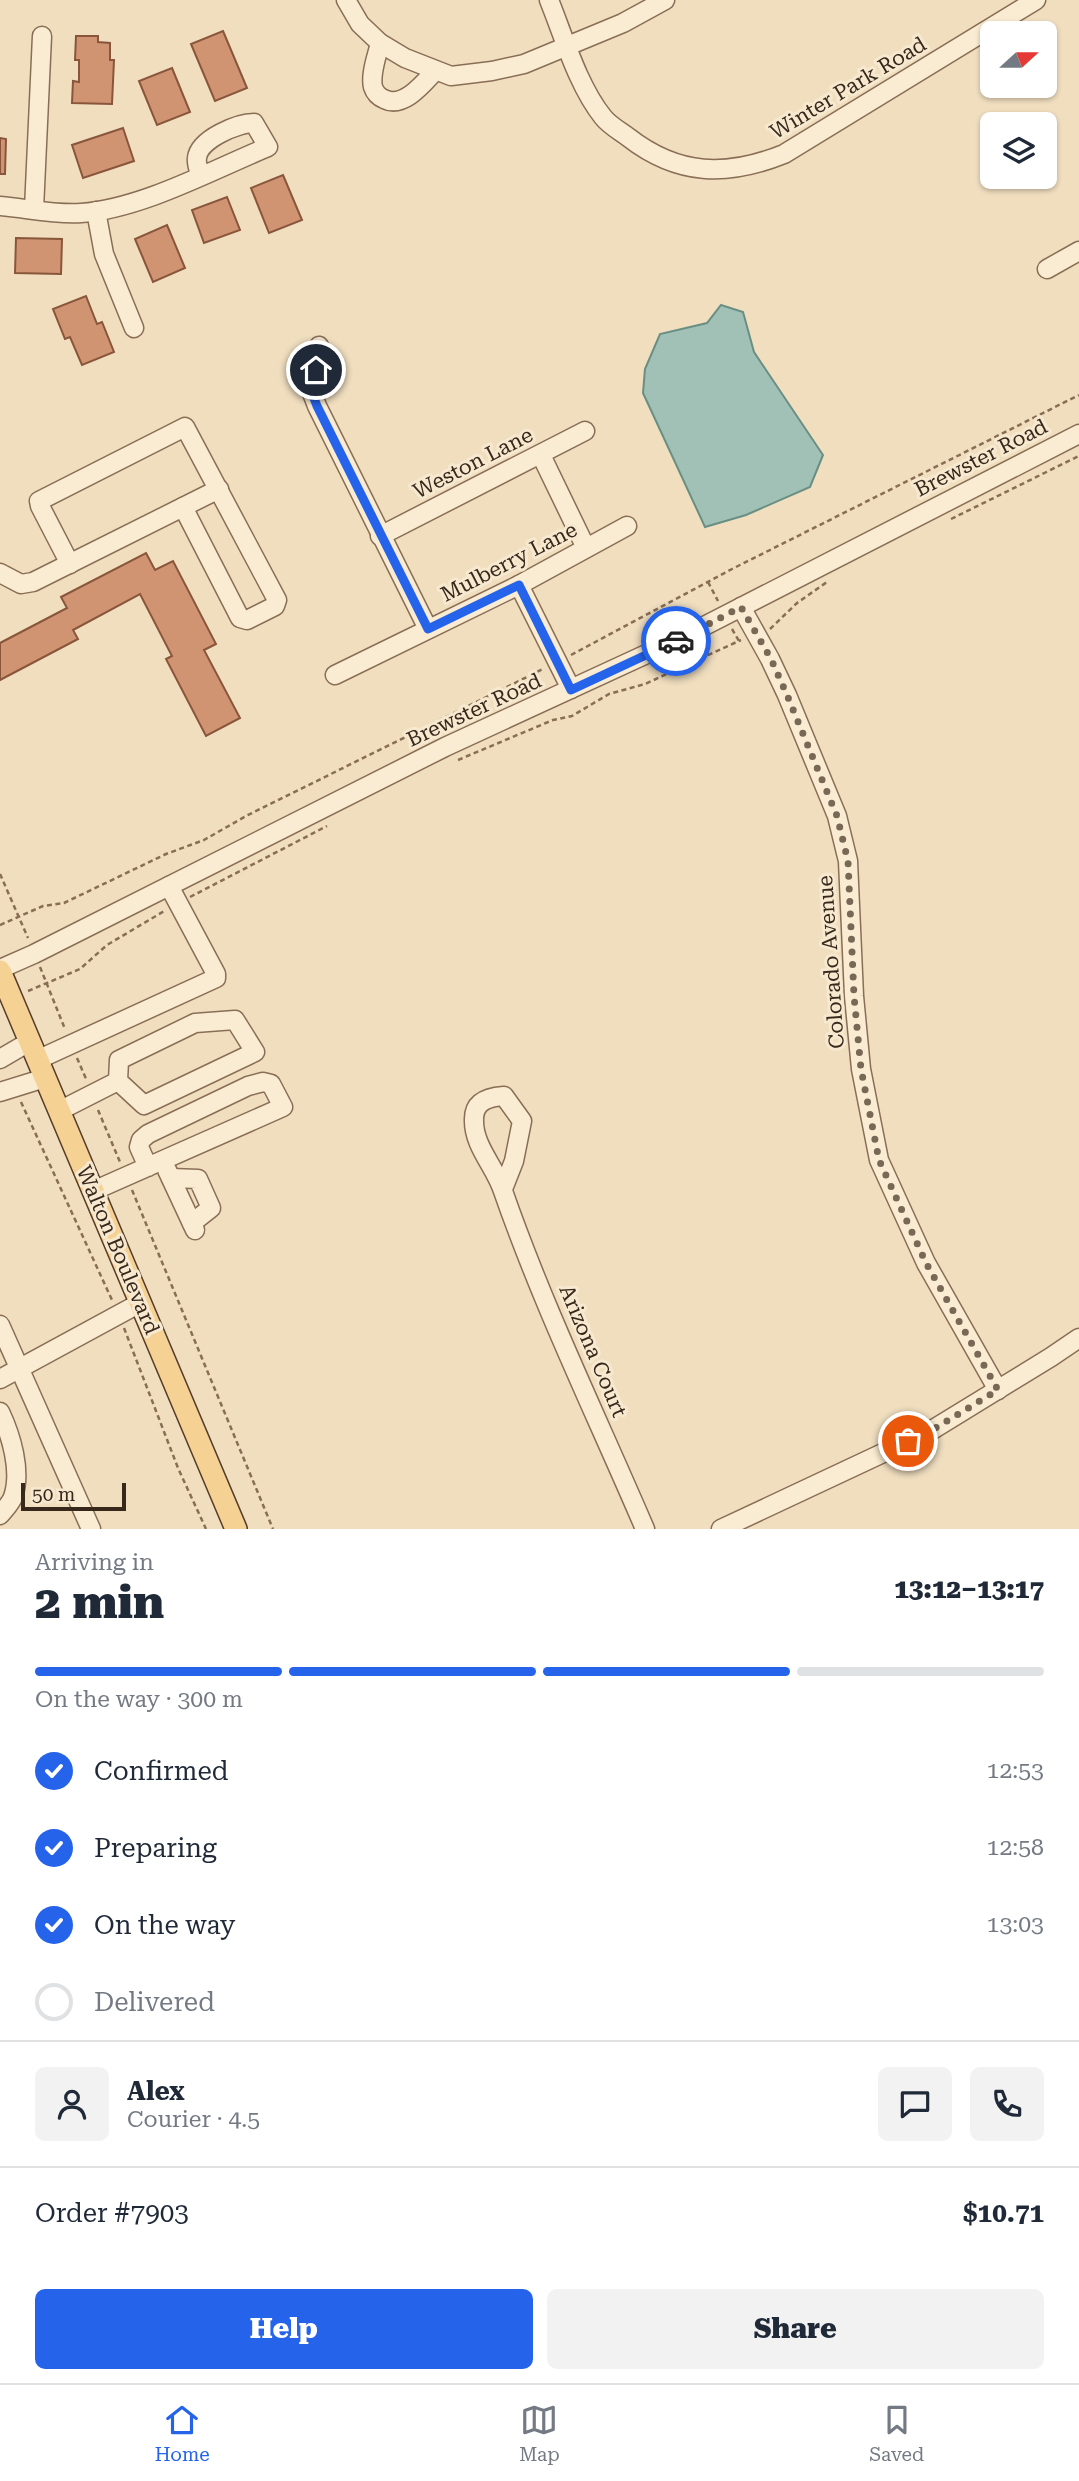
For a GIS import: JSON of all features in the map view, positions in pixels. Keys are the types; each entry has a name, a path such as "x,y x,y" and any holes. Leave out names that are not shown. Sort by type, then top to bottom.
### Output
{"main road":[{"name":"Walton Boulevard","path":"0,970 232,1528"}],"street":[{"path":"346,0 360,24 380,43 405,58 451,76 524,64 623,23 665,0"},
{"name":"Winter Park Road","path":"549,0 581,79 603,118 640,146 673,163 701,170 739,168 784,154 1036,0"},
{"path":"34,209 42,37"},
{"path":"380,43 372,86 382,99 401,102 435,71"},
{"path":"0,206 78,214 121,208 268,147 254,123 246,123 204,143 197,159 200,175"},
{"path":"96,211 104,254 134,328"},
{"path":"1046,269 1079,251"},
{"path":"319,346 312,393 317,406 428,629"},
{"path":"70,564 39,501 182,427 188,430 277,600 275,606 247,620 240,618 183,507"},
{"name":"Weston Lane","path":"380,536 585,431"},
{"name":"Brewster Road","path":"0,970 445,747 677,640 1079,434"},
{"path":"541,455 586,548"},
{"path":"0,573 21,584 27,584 219,489"},
{"name":"Mulberry Lane","path":"335,675 519,585 627,526"},
{"path":"519,585 571,690"},
{"name":"Colorado Avenue","path":"741,607 787,695 837,816 848,861 854,996 861,1069 879,1160 926,1263 998,1390"},
{"path":"0,1059 37,1060 216,978 169,886"},
{"path":"235,1020 255,1052 144,1104 118,1081 119,1060 195,1023 235,1020"},
{"path":"8,1090 37,1060"},
{"path":"59,1111 118,1081"},
{"path":"93,1191 126,1177 155,1164 283,1107 271,1084 263,1082 248,1086 148,1133 141,1140 139,1147 155,1164 171,1178 194,1227"},
{"name":"Arizona Court","path":"503,1189 514,1161 522,1121 504,1096 490,1097 479,1104 474,1115 475,1137 503,1189 521,1240 645,1529"},
{"path":"0,1378 140,1303"},
{"path":"0,1325 92,1529"},
{"path":"720,1529 932,1430 1079,1338"},
{"path":"0,1412 15,1454 13,1499 0,1515"}],"path":[{"path":"943,522 1079,456"},
{"path":"450,763 553,720 572,716 609,694 645,684 770,629 797,603 837,577"},
{"path":"46,983 80,969 116,939 178,904 336,821"},
{"path":"0,874 274,1529"},
{"path":"0,925 19,918"},
{"path":"8,1090 119,1315 178,1468 206,1529"}],"water":[{"path":"721,305 743,312 754,352 823,455 810,487 746,515 705,527 643,393 645,369 660,334 707,323"}],"building":[{"path":"223,31 247,88 215,101 191,44"},
{"path":"76,36 98,36 98,42 110,43 110,60 114,60 112,104 72,103 73,81 79,82 79,60 75,60"},
{"path":"172,68 190,112 157,125 139,81"},
{"path":"123,128 134,161 83,178 72,145"},
{"path":"0,138 6,139 5,174 0,174"},
{"path":"283,175 302,220 269,233 251,188"},
{"path":"227,197 240,230 204,243 192,210"},
{"path":"167,225 185,268 153,282 135,239"},
{"path":"16,238 62,239 61,274 15,273"},
{"path":"86,296 97,324 102,322 114,352 82,365 70,337 65,339 53,309"},
{"path":"146,553 155,570 173,561 216,644 204,650 240,718 206,736 166,659 172,656 140,594 73,630 78,639 0,680 0,643 67,608 61,597"}],"way so far":[{"path":"676,641 741,607 771,659 837,816 848,861 854,996 861,1069 879,1160 926,1263 998,1390 932,1430 908,1441"}],"route":[{"path":"316,370 312,393 317,406 428,629 519,585 571,690 676,641"}]}
